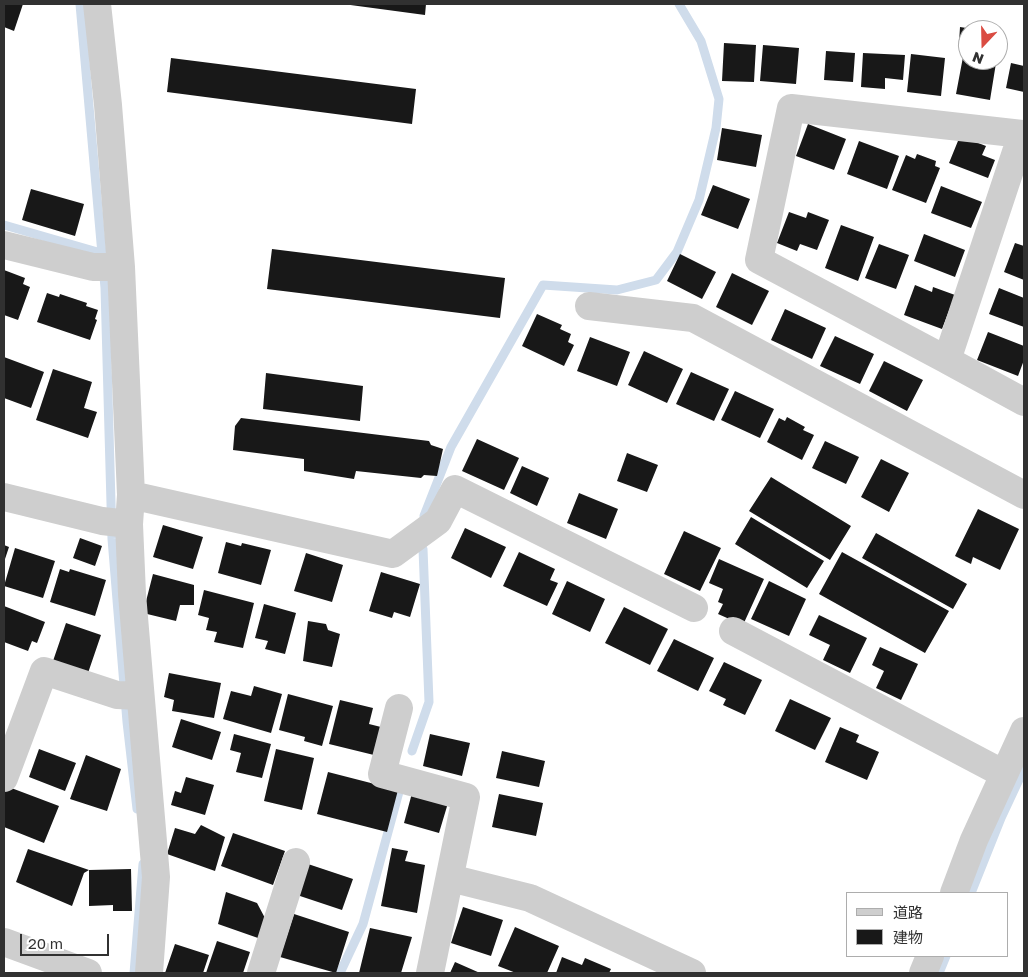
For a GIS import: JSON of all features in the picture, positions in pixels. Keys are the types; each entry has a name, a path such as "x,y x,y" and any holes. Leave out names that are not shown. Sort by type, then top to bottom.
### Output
{"street":[{"path":"97,4 108,105 107,267 131,495 117,523 132,594 130,696 156,877 149,973"},
{"path":"947,360 1023,134 791,108 759,260 1024,402"},
{"path":"4,245 107,267"},
{"path":"589,306 693,318 1024,495"},
{"path":"131,495 393,554 438,521 456,489 694,608"},
{"path":"4,497 117,523"},
{"path":"733,631 1004,774"},
{"path":"4,778 44,671 130,696"},
{"path":"399,708 382,774 466,797 430,973"},
{"path":"954,892 974,840 1024,731"},
{"path":"261,973 296,862"},
{"path":"450,878 530,898 692,973"},
{"path":"4,942 88,973"},
{"path":"923,973 930,957"}],"building":[{"path":"4,4 23,4 14,31 4,27"},
{"path":"343,4 426,4 425,15"},
{"path":"724,43 756,45 754,82 722,81"},
{"path":"763,45 799,48 796,84 760,81"},
{"path":"826,51 855,53 853,82 824,80"},
{"path":"863,53 905,55 903,80 885,78 885,89 861,87"},
{"path":"911,54 945,58 941,96 907,92"},
{"path":"171,58 416,89 412,124 167,92"},
{"path":"1011,63 1024,66 1024,92 1006,88"},
{"path":"961,70 995,70 990,100 956,94"},
{"path":"808,124 846,139 834,170 796,156"},
{"path":"722,128 762,135 756,167 717,160"},
{"path":"960,136 986,146 982,155 995,160 988,178 949,163"},
{"path":"859,141 899,156 887,189 847,174"},
{"path":"917,154 936,161 935,166 940,168 926,203 892,190 906,155 915,159"},
{"path":"713,185 750,199 738,229 701,215"},
{"path":"941,186 982,202 971,228 931,213"},
{"path":"31,189 84,204 75,236 22,220"},
{"path":"789,212 806,218 808,212 829,220 817,250 800,244 797,251 777,243"},
{"path":"841,225 874,237 858,281 825,268"},
{"path":"924,234 965,250 955,277 914,261"},
{"path":"1015,243 1024,246 1024,280 1004,272"},
{"path":"879,244 909,255 896,289 865,278"},
{"path":"272,249 505,278 500,318 267,289"},
{"path":"680,254 716,272 702,299 667,281"},
{"path":"4,270 25,278 23,284 30,287 18,320 4,315"},
{"path":"732,273 769,291 752,325 716,307"},
{"path":"915,285 932,292 933,287 955,295 942,329 904,315"},
{"path":"999,288 1024,298 1024,327 989,314"},
{"path":"47,293 59,297 60,294 87,303 86,306 98,310 95,319 97,320 90,340 37,322"},
{"path":"785,309 826,328 812,359 771,340"},
{"path":"537,314 562,325 560,329 571,334 568,342 574,345 564,366 522,346"},
{"path":"988,332 1024,346 1024,360 1018,376 977,360"},
{"path":"835,336 874,354 860,384 820,366"},
{"path":"590,337 630,352 617,386 577,371"},
{"path":"644,351 683,369 667,403 628,385"},
{"path":"4,357 44,372 31,408 4,398"},
{"path":"884,361 923,380 907,411 869,391"},
{"path":"53,369 92,382 84,408 97,412 88,438 36,420"},
{"path":"691,372 729,389 714,421 676,404"},
{"path":"266,373 363,386 360,421 263,409"},
{"path":"735,391 774,409 760,438 721,420"},
{"path":"787,417 805,427 803,430 814,435 802,460 767,442 779,418 785,421"},
{"path":"241,418 429,441 431,445 443,449 437,476 424,475 421,478 356,471 354,479 304,471 304,459 233,450 235,426"},
{"path":"477,439 519,458 504,490 462,471"},
{"path":"825,441 859,457 846,484 812,468"},
{"path":"627,453 658,465 647,492 617,481"},
{"path":"881,459 909,473 889,512 861,497"},
{"path":"522,466 549,478 537,506 510,493"},
{"path":"771,477 851,526 830,560 749,511"},
{"path":"579,493 618,509 606,539 567,523"},
{"path":"978,509 1019,529 1000,570 973,557 971,564 955,556"},
{"path":"751,517 824,561 807,588 735,544"},
{"path":"163,525 203,537 193,569 153,557"},
{"path":"465,528 506,547 491,578 451,558"},
{"path":"684,531 721,548 700,591 664,574"},
{"path":"876,533 967,584 953,609 862,558"},
{"path":"80,538 102,546 95,566 73,558"},
{"path":"226,542 241,546 242,543 271,550 261,585 218,573"},
{"path":"4,545 9,547 4,562"},
{"path":"15,548 55,561 43,598 4,586"},
{"path":"519,552 555,569 550,580 558,583 547,606 503,586"},
{"path":"842,552 949,611 925,653 819,594"},
{"path":"306,553 343,565 332,602 294,591"},
{"path":"719,559 764,579 743,625 718,614 723,604 718,602 723,589 709,583"},
{"path":"60,569 69,572 70,569 106,580 95,616 50,602"},
{"path":"381,572 420,584 410,617 394,612 392,618 369,611"},
{"path":"153,574 194,585 194,605 180,605 176,621 143,613"},
{"path":"567,581 605,599 590,632 552,614"},
{"path":"769,581 806,599 789,636 751,619"},
{"path":"204,590 254,603 243,648 214,642 217,632 206,630 209,618 198,615"},
{"path":"264,604 296,613 285,654 265,649 268,641 255,638"},
{"path":"4,606 45,622 37,643 32,641 28,651 4,642"},
{"path":"624,607 668,629 650,665 605,643"},
{"path":"819,615 867,638 850,673 823,660 830,645 809,635"},
{"path":"308,621 326,624 328,630 340,634 332,667 303,661"},
{"path":"66,623 101,635 88,673 53,661"},
{"path":"674,639 714,658 698,691 657,671"},
{"path":"880,647 918,664 901,700 876,688 884,671 872,665"},
{"path":"724,662 762,680 745,715 723,705 726,699 709,691"},
{"path":"169,673 221,683 214,718 172,711 174,700 164,697"},
{"path":"254,686 282,694 271,733 223,719 231,691 251,696"},
{"path":"288,694 333,706 322,746 304,741 305,737 279,730"},
{"path":"790,699 831,718 815,750 775,731"},
{"path":"340,700 373,708 369,724 385,728 378,756 329,744"},
{"path":"181,719 221,732 212,760 172,747"},
{"path":"840,727 859,735 856,742 879,752 867,780 825,762"},
{"path":"234,734 271,744 262,778 236,772 241,753 230,750"},
{"path":"430,734 470,743 462,776 423,766"},
{"path":"39,749 76,763 65,791 29,777"},
{"path":"276,749 314,758 302,810 264,801"},
{"path":"502,751 545,761 539,787 496,778"},
{"path":"86,755 121,769 107,811 70,799"},
{"path":"328,772 398,790 387,832 317,814"},
{"path":"186,777 214,785 205,815 171,805 175,791 181,793"},
{"path":"6,786 59,806 44,843 4,827 4,792"},
{"path":"412,793 448,803 439,833 404,823"},
{"path":"499,794 543,803 536,836 492,827"},
{"path":"201,825 225,837 215,871 167,854 175,828 195,834"},
{"path":"233,833 285,851 273,885 221,866"},
{"path":"392,848 408,851 405,861 425,865 417,913 381,906"},
{"path":"28,849 89,870 84,873 72,906 16,882"},
{"path":"308,864 353,879 342,910 297,895"},
{"path":"131,869 132,911 113,911 113,905 89,906 89,870"},
{"path":"226,892 257,903 266,920 258,938 218,924"},
{"path":"463,907 503,920 491,956 451,943"},
{"path":"294,914 349,932 336,973 280,957"},
{"path":"515,927 559,946 547,973 516,973 498,966"},
{"path":"370,928 412,937 401,973 359,973"},
{"path":"217,941 250,952 243,973 206,973"},
{"path":"175,944 209,955 203,973 165,973"},
{"path":"562,957 582,965 585,958 611,969 609,973 556,973"},
{"path":"455,962 480,973 450,973"}],"waterway":[{"path":"80,4 105,288 112,539 127,722 137,809"},
{"path":"424,516 451,447 543,285 617,290 656,280 677,252 699,200 716,128 719,99 701,41 679,4"},
{"path":"4,225 101,253"},
{"path":"412,751 429,702 423,549"},
{"path":"971,892 1001,818 1024,769"},
{"path":"340,973 363,924 400,788"},
{"path":"134,973 143,864"},
{"path":"939,973 946,957"}]}
